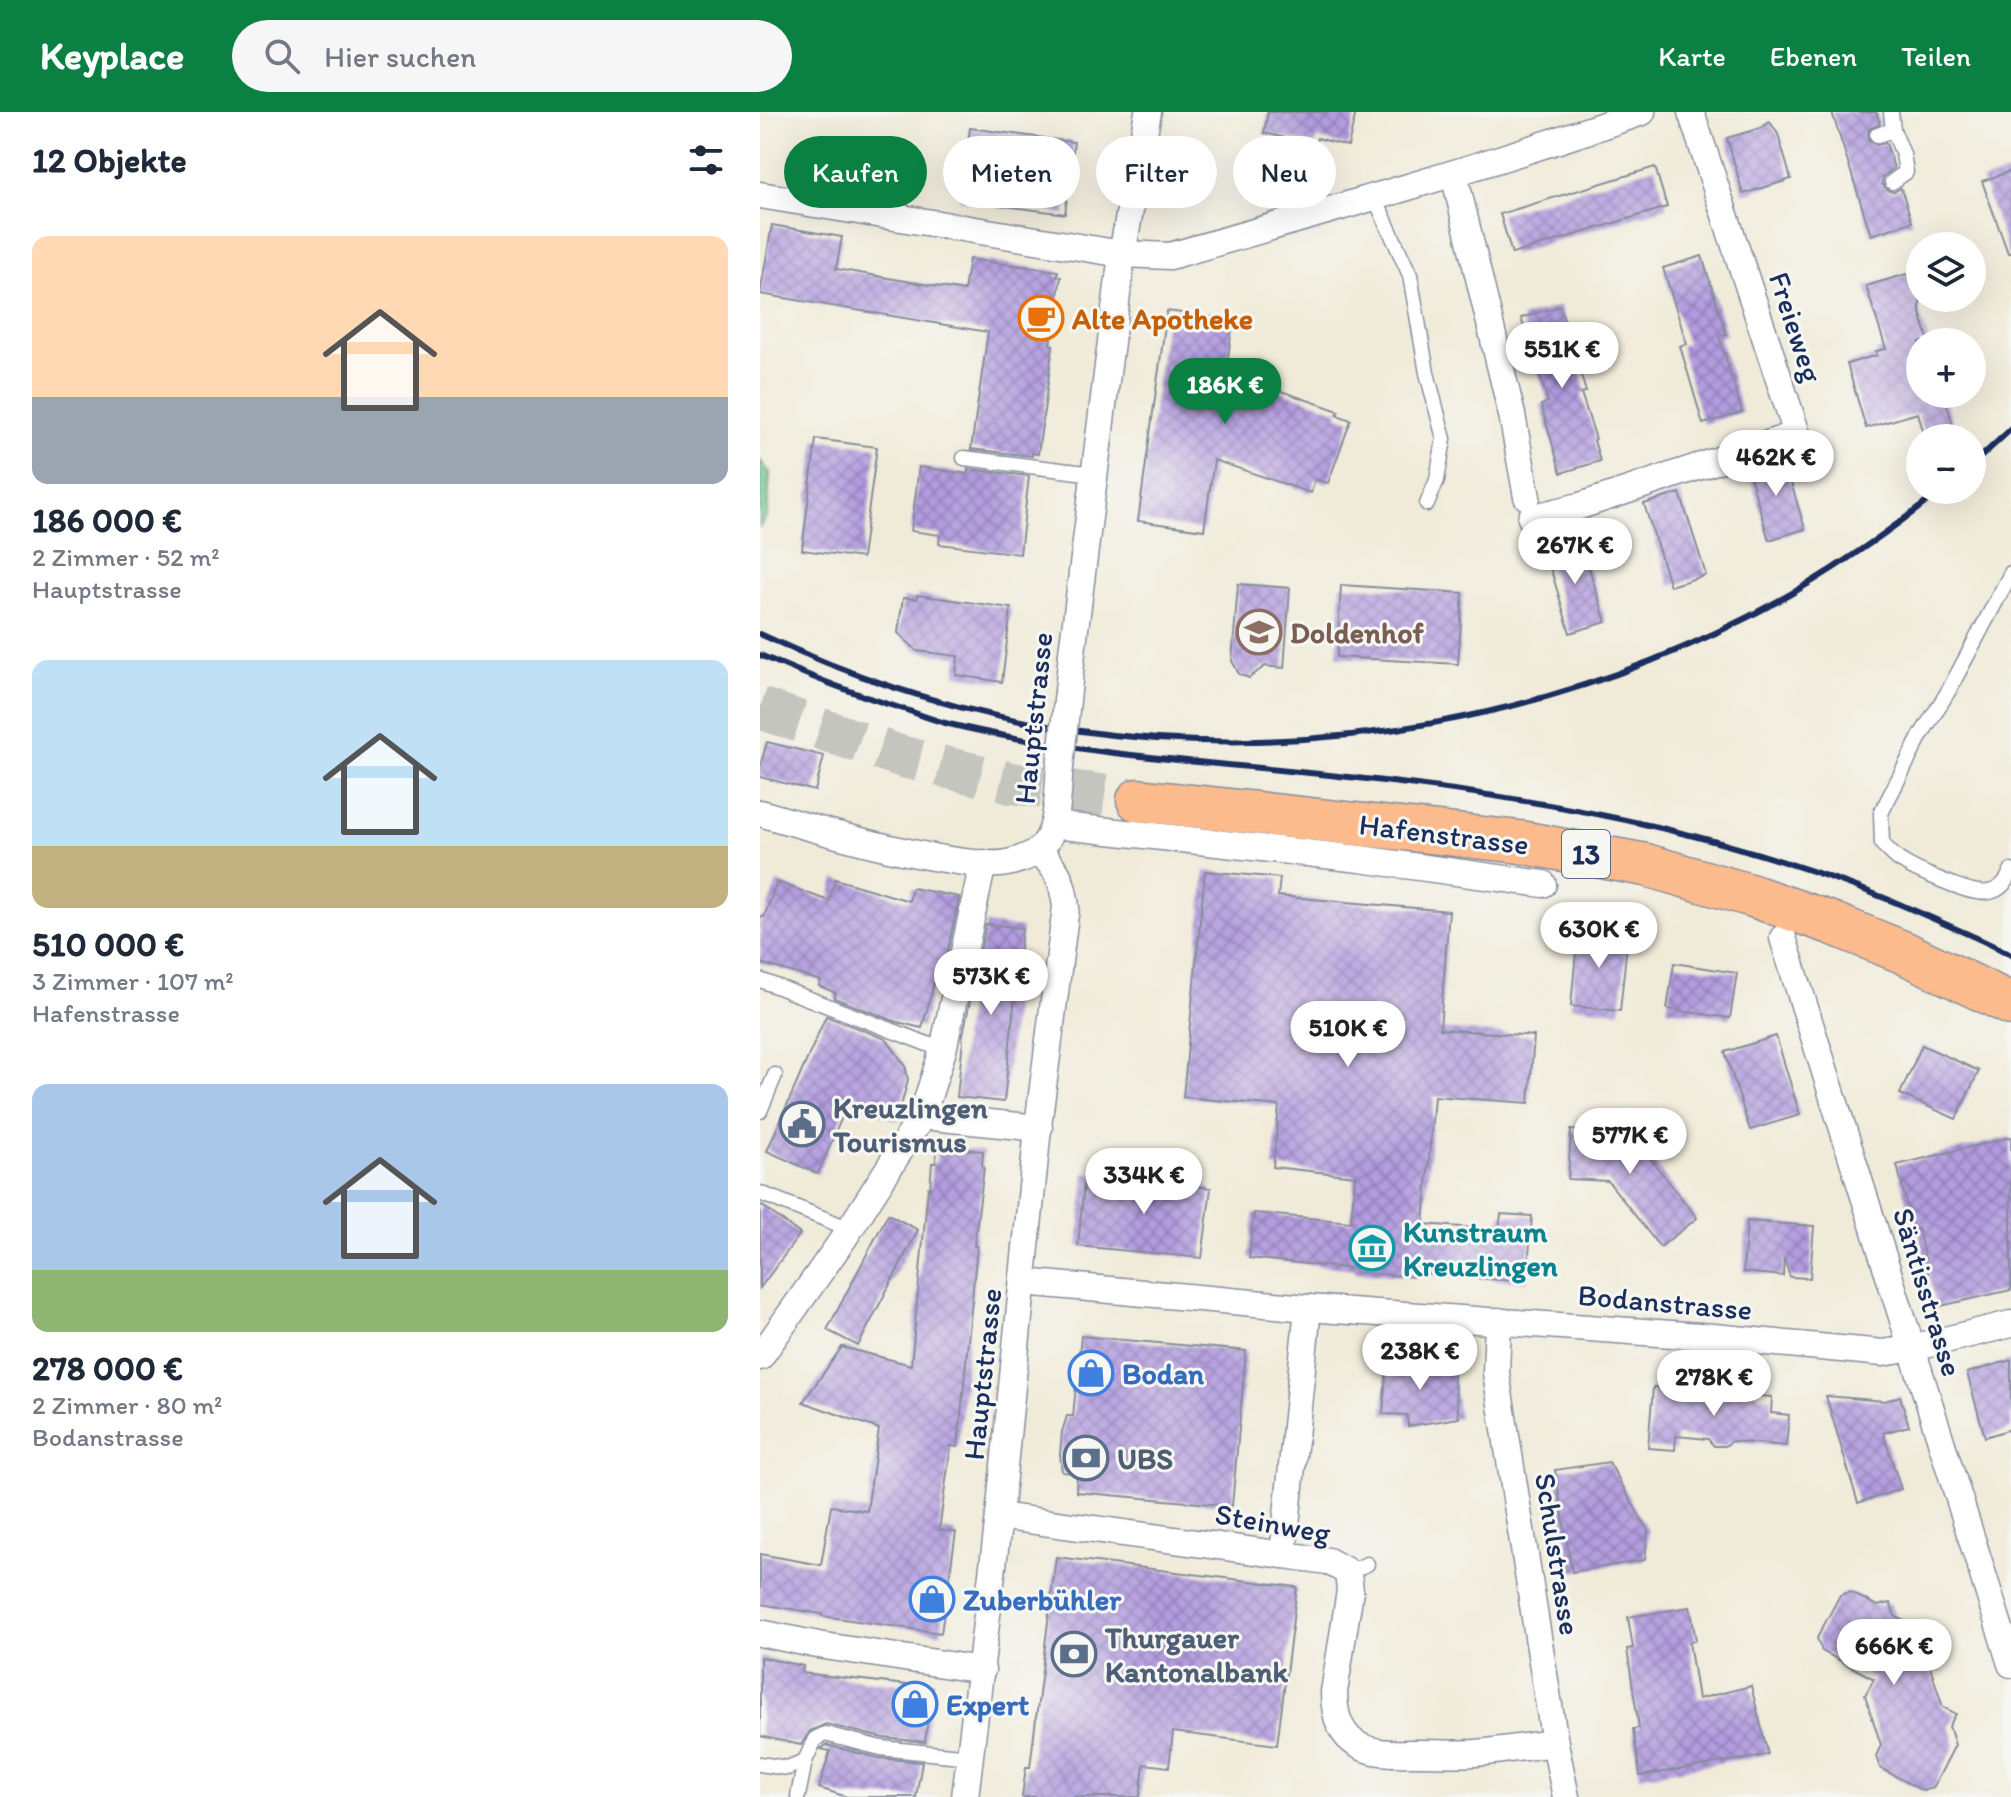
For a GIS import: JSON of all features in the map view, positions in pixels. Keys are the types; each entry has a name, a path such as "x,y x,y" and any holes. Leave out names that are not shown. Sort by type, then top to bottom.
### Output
{"main road":[{"name":"Hafenstrasse","path":"1138,800 1520,842 1646,865 1753,896 1831,923 1905,953 2011,1004"}],"street":[{"name":"Hauptstrasse","path":"965,1797 982,1670 1039,1128 1066,907 1057,870 1039,850 1054,825 1072,653 1122,254 1148,112"},
{"path":"760,195 1122,254 1170,256 1454,174 1642,112"},
{"name":"Freieweg","path":"1454,174 1512,415 1529,508 1580,506 1797,434 1691,112"},
{"path":"760,813 894,850 944,859 1003,864 1039,850"},
{"name":"Hafenstrasse","path":"1054,825 1360,859 1543,884"},
{"path":"760,1357 850,1229 922,1116 943,1050 983,863"},
{"name":"Säntisstrasse","path":"1783,938 2011,1664"},
{"path":"922,1116 1039,1128"},
{"name":"Bodanstrasse","path":"1023,1282 1308,1308 1883,1353 2011,1324"},
{"path":"1283,1555 1308,1308"},
{"name":"Schulstrasse","path":"1498,1321 1496,1373 1566,1797"},
{"name":"Steinweg","path":"999,1516 1328,1561 1357,1568 1350,1591 1334,1692 1338,1722 1356,1744 1368,1749 1414,1753 1475,1753 1555,1743"},
{"path":"760,1633 982,1670"}],"lane":[{"path":"1891,112 1893,130 1903,154 1906,172 1892,182"},
{"path":"1877,135 1893,130"},
{"path":"1375,198 1410,275 1427,373 1444,439 1437,480 1427,504"},
{"path":"964,458 1094,474"},
{"path":"2011,573 1881,813 1882,844 1899,861 1929,875 1971,892 1986,893 1997,889 2008,879 2011,871"},
{"path":"760,980 943,1050"},
{"path":"760,1111 775,1075"},
{"path":"760,1193 850,1229"},
{"path":"798,1796 805,1761 815,1739 825,1734 881,1748 970,1757"},
{"path":"760,1764 787,1768 805,1761"}],"green space":[{"path":"760,461 770,473 767,516 760,526"}],"building":[{"path":"1268,112 1356,112 1348,146 1336,143 1336,136 1277,136 1264,133"},
{"path":"1832,112 1876,112 1880,124 1869,129 1868,139 1876,145 1886,143 1894,168 1883,177 1882,184 1889,191 1901,188 1912,222 1871,235"},
{"path":"1770,122 1778,134 1791,179 1743,194 1727,138 1761,128"},
{"path":"970,128 1029,136 969,136"},
{"path":"1655,167 1667,207 1512,254 1500,214"},
{"path":"2011,171 2011,253 2008,253 1982,181"},
{"path":"1020,208 1066,208 1065,214"},
{"path":"772,225 842,237 836,269 964,291 969,259 1058,271 1057,276 1061,277 1038,454 1032,453 1032,456 971,449 988,332 760,294"},
{"path":"1702,256 1726,334 1719,336 1742,412 1703,424 1680,346 1687,344 1663,268"},
{"path":"1906,274 1906,312 1920,312 1925,328 1906,328 1906,408 1948,408 1953,424 1921,424 1918,413 1866,428 1847,364 1886,349 1866,286"},
{"path":"1560,306 1586,392 1581,393 1600,461 1561,473 1541,405 1548,402 1521,318"},
{"path":"1167,311 1233,320 1226,372 1339,411 1337,415 1351,420 1328,483 1315,479 1311,493 1214,460 1204,530 1138,521"},
{"path":"816,439 877,447 862,558 802,550"},
{"path":"1783,456 1805,529 1769,540 1745,468"},
{"path":"919,467 968,474 968,469 1029,476 1020,554 939,544 940,535 911,531"},
{"path":"1680,493 1706,575 1670,586 1644,504"},
{"path":"1580,540 1606,622 1570,633 1545,550"},
{"path":"1238,584 1290,588 1284,668 1265,666 1249,678 1239,674 1232,661"},
{"path":"1341,585 1463,593 1458,664 1337,657"},
{"path":"917,595 1011,608 1002,682 956,675 958,656 917,651 898,633 903,598 917,599"},
{"path":"767,742 824,756 815,791 760,777"},
{"path":"1205,871 1280,878 1278,896 1449,911 1440,1029 1534,1036 1529,1103 1434,1096 1424,1224 1499,1230 1501,1214 1532,1216 1527,1282 1415,1273 1415,1277 1355,1272 1355,1269 1249,1258 1254,1213 1351,1222 1355,1176 1273,1167 1279,1106 1183,1097"},
{"path":"835,879 909,901 912,888 959,897 941,984 934,983 922,1028 834,998 836,993 819,986 821,981 760,963 760,916 764,917 777,882 829,901"},
{"path":"986,924 1022,928 1004,1102 957,1097 962,1039"},
{"path":"1578,930 1628,934 1620,1011 1571,1006"},
{"path":"1674,963 1737,973 1730,1018 1667,1009"},
{"path":"826,1016 886,1039 905,1065 908,1080 897,1121 849,1100 818,1174 767,1151"},
{"path":"1776,1036 1800,1115 1750,1130 1725,1052"},
{"path":"1922,1045 1979,1071 1956,1119 1900,1094"},
{"path":"1602,1120 1650,1127 1647,1154 1697,1218 1660,1247 1608,1181 1568,1179 1571,1130 1599,1133"},
{"path":"2011,1137 2011,1290 1936,1307 1918,1229 1913,1230 1897,1165"},
{"path":"937,1147 983,1151 984,1167 974,1246 977,1246 958,1447 951,1446 939,1530 956,1532 941,1633 760,1604 760,1554 821,1565 831,1506 867,1511 879,1429 803,1402 842,1347 911,1365 928,1188 932,1163 936,1163"},
{"path":"1085,1173 1211,1188 1202,1258 1078,1246"},
{"path":"760,1204 800,1234 760,1288"},
{"path":"888,1214 918,1230 858,1346 827,1330"},
{"path":"1747,1221 1814,1226 1810,1278 1790,1277 1784,1258 1783,1276 1743,1272"},
{"path":"1081,1336 1246,1351 1232,1506 1076,1492 1077,1473 1062,1472 1060,1454 1067,1416 1073,1416"},
{"path":"2011,1360 2011,1429 1985,1437 1967,1373"},
{"path":"1387,1361 1441,1364 1453,1375 1459,1418 1408,1426 1407,1415 1383,1414"},
{"path":"1688,1379 1696,1390 1727,1393 1733,1388 1753,1390 1760,1396 1772,1397 1771,1413 1789,1415 1786,1446 1732,1441 1725,1446 1714,1446 1708,1439 1676,1436 1675,1450 1648,1448 1653,1387 1679,1389"},
{"path":"1826,1396 1885,1401 1900,1396 1909,1426 1883,1433 1901,1489 1858,1503"},
{"path":"1609,1462 1648,1531 1645,1560 1572,1572 1555,1470"},
{"path":"1056,1557 1297,1587 1277,1745 1173,1732 1169,1767 1144,1764 1140,1797 1022,1797 1026,1767 1030,1767"},
{"path":"1850,1592 1877,1606 1890,1603 1895,1616 1918,1629 1943,1707 1956,1714 1949,1726 1955,1745 1933,1788 1923,1791 1880,1768 1876,1756 1881,1745 1865,1695 1874,1679 1822,1651 1817,1638 1840,1595"},
{"path":"1690,1607 1696,1640 1689,1642 1698,1699 1751,1686 1768,1754 1640,1776 1633,1729 1639,1728 1627,1649 1633,1648 1628,1617"},
{"path":"760,1657 803,1666 802,1673 932,1688 925,1742 883,1738 826,1724 810,1731 801,1745 760,1736"},
{"path":"826,1745 879,1758 922,1762 916,1797 847,1797 819,1788 830,1751 821,1749"}],"tunnel":[{"path":"760,708 903,757 1011,783 1138,800"}],"railway":[{"path":"1986,452 2011,429"},
{"path":"760,634 835,666 913,694 992,715 1073,730 1164,739 1255,741 1347,735 1437,722 1526,702 1613,675 1698,641 1823,575 1924,504"},
{"path":"760,655 847,690 949,724 1002,735 1108,752 1447,789 1660,828 1730,846 1867,891 2011,955"}],"place":[{"name":"Alte Apotheke","path":"1041,318"},
{"name":"Doldenhof","path":"1259,632"},
{"name":"Kreuzlingen Tourismus","path":"802,1124"},
{"name":"Kunstraum Kreuzlingen","path":"1372,1248"},
{"name":"Bodan","path":"1091,1373"},
{"name":"UBS","path":"1086,1458"},
{"name":"Zuberbühler","path":"932,1599"},
{"name":"Thurgauer Kantonalbank","path":"1074,1654"},
{"name":"Expert","path":"915,1704"}]}
